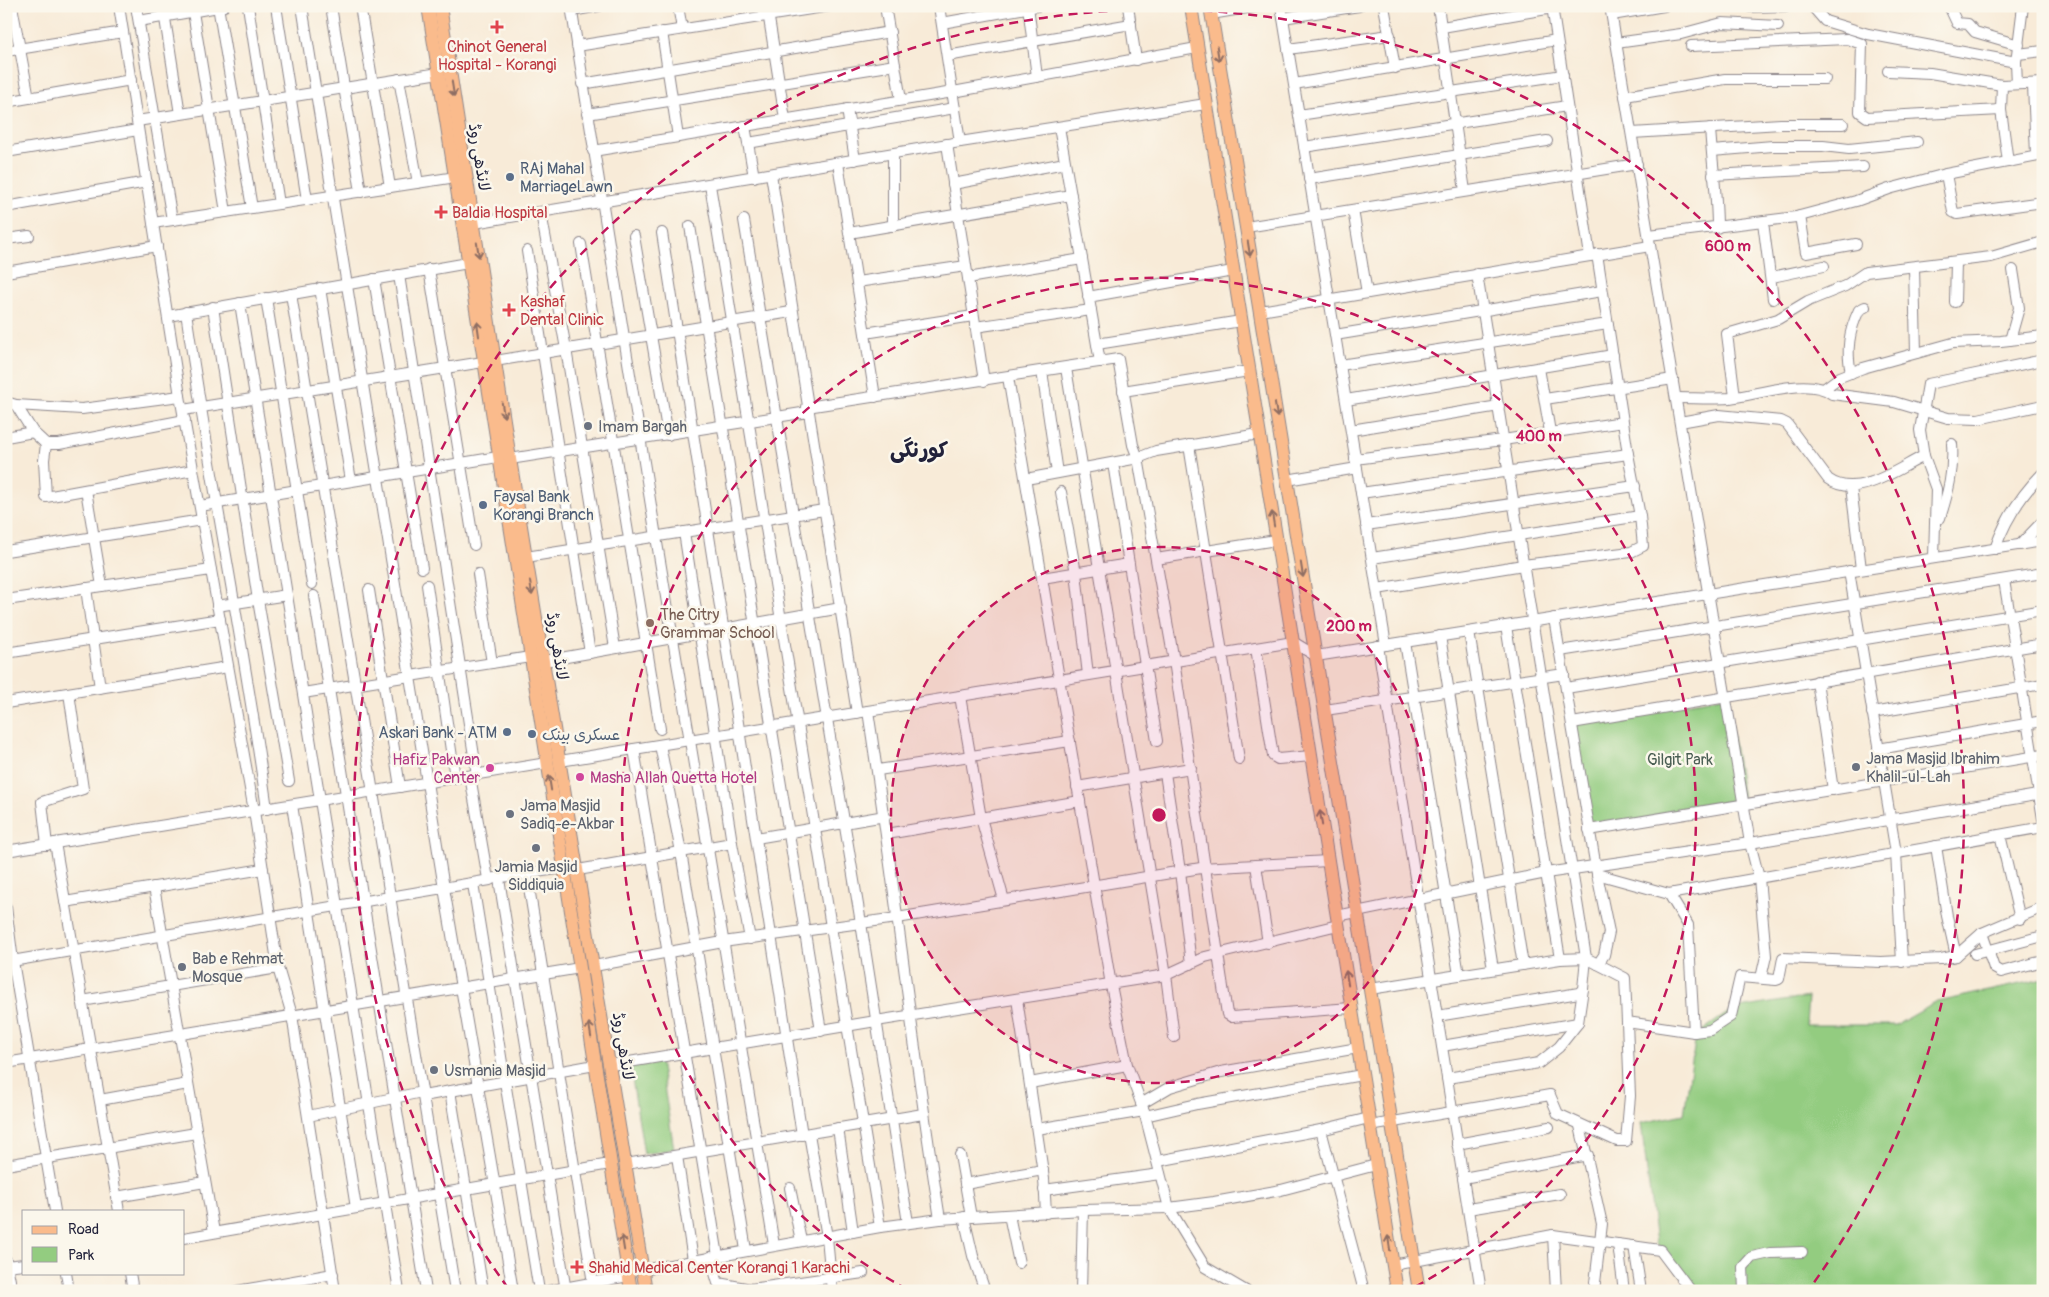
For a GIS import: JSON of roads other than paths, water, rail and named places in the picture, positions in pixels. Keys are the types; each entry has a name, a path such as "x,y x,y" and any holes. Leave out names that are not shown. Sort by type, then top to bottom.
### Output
{"main road":[{"name":"لانڈھی روڈ","path":"428,6 468,263 489,361"},
{"name":"لانڈھی روڈ","path":"440,6 474,223 489,361 504,458 530,657 630,1291"},
{"path":"1191,6 1397,1291"},
{"path":"1210,10 1419,1291"},
{"name":"لانڈھی روڈ","path":"504,458 526,557 544,661 646,1291"}],"street":[{"path":"12,6 28,98"},
{"path":"119,6 180,396 254,811 278,968 292,1015 335,1291"},
{"path":"136,6 172,220"},
{"path":"248,6 279,204"},
{"path":"276,6 307,200"},
{"path":"302,6 444,888 513,1291"},
{"path":"331,6 361,192"},
{"path":"360,6 390,187"},
{"path":"599,6 571,9 656,537 774,1245"},
{"path":"678,6 682,29"},
{"path":"577,46 682,29 768,11 830,6"},
{"path":"885,6 901,100"},
{"path":"939,6 960,142"},
{"path":"1128,6 1136,60"},
{"path":"1210,10 1259,6"},
{"path":"1281,6 1377,589 1387,701 1481,1291"},
{"path":"1283,18 1359,6"},
{"path":"1384,6 1395,68"},
{"path":"1438,6 1465,192"},
{"path":"1664,6 1611,11 1750,843 1758,878 1766,956 1761,978"},
{"path":"1750,6 1789,6"},
{"path":"1949,6 1957,23 1968,24 1974,32 2018,54"},
{"path":"2016,84 2023,6"},
{"path":"139,21 164,11 220,7 252,208"},
{"path":"942,23 1031,7 1032,42 1037,77"},
{"path":"1377,589 1523,564 1638,550 1643,546 1640,516 1628,454 1608,324 1578,173 1552,7 1442,27"},
{"path":"1817,7 1825,20 1868,34 2018,54 2043,51"},
{"path":"193,9 226,212"},
{"path":"164,11 180,114"},
{"path":"768,11 784,120"},
{"path":"1616,43 1681,34 1722,23 1778,26"},
{"path":"947,56 1131,24"},
{"path":"6,51 123,32"},
{"path":"662,32 678,137"},
{"path":"582,84 890,32"},
{"path":"1288,49 1390,35"},
{"path":"1691,46 1848,39 1862,44 1860,112 1867,117 2001,110"},
{"path":"1294,84 1557,40"},
{"path":"593,151 953,92 1197,48"},
{"path":"587,114 673,102 895,65"},
{"path":"1648,235 1717,228 1800,216 1946,174 2040,155 2038,84 2002,85 1930,73 1888,71"},
{"path":"6,152 138,125 155,118 439,73"},
{"path":"1299,115 1563,75"},
{"path":"399,79 418,183"},
{"path":"1626,96 1725,79 1825,79"},
{"path":"6,102 130,80"},
{"path":"2002,85 2001,110 2008,162"},
{"path":"474,223 947,144 1206,104"},
{"path":"1304,147 1567,106"},
{"path":"748,143 955,108"},
{"path":"847,109 855,160"},
{"path":"1632,133 1781,124 1843,124"},
{"path":"745,126 754,177"},
{"path":"1059,127 1100,362"},
{"path":"1710,128 1712,175 1717,204 1717,228"},
{"path":"1309,179 1547,141"},
{"path":"1712,152 1773,146 1823,146 1849,149 1918,142"},
{"path":"947,144 984,381"},
{"path":"893,154 893,226"},
{"path":"838,163 875,397"},
{"path":"953,184 1065,163"},
{"path":"1246,227 1637,164"},
{"path":"1712,175 1863,167"},
{"path":"771,174 791,312 857,712"},
{"path":"1946,174 1953,212 1956,214 2043,202"},
{"path":"153,223 456,177"},
{"path":"6,194 7,206 147,182"},
{"path":"710,184 880,1227"},
{"path":"849,233 1070,195"},
{"path":"1353,210 1367,293"},
{"path":"541,213 566,349 615,648"},
{"path":"1800,216 1806,253 1812,254 1831,247 1856,244"},
{"path":"744,220 861,922 908,1223"},
{"path":"1763,222 1772,276 1773,299"},
{"path":"690,226 821,1031"},
{"path":"662,234 787,1036 826,1237 832,1291"},
{"path":"6,239 29,236"},
{"path":"634,236 668,435"},
{"path":"1735,397 1727,334 1778,319 1808,301 1845,286 1866,272 1991,257 2043,242"},
{"path":"581,244 660,729"},
{"path":"6,272 157,246"},
{"path":"1260,311 1650,246"},
{"path":"527,251 590,653"},
{"path":"968,278 1082,259"},
{"path":"1955,302 1956,262"},
{"path":"168,316 468,263"},
{"path":"857,282 966,266"},
{"path":"1772,276 1824,266"},
{"path":"1914,267 1916,353"},
{"path":"429,269 474,545"},
{"path":"2010,340 2019,308 2012,270"},
{"path":"1088,297 1233,271"},
{"path":"1447,1078 1539,1063 1559,1047 1578,1023 1586,958 1477,274"},
{"path":"399,275 461,668 486,875 494,879"},
{"path":"374,279 408,472 422,568"},
{"path":"320,288 351,481"},
{"path":"1335,335 1482,309 1602,291"},
{"path":"291,294 455,1291"},
{"path":"266,298 312,584"},
{"path":"240,303 399,1291"},
{"path":"213,307 258,600 289,781"},
{"path":"1851,373 1847,356 1850,334 1859,310 1865,307"},
{"path":"975,327 1091,310"},
{"path":"186,312 200,408 219,503 253,707 267,809"},
{"path":"11,404 46,444 59,444 184,415 200,408 227,403 791,312"},
{"path":"865,334 974,316"},
{"path":"1096,344 1241,321"},
{"path":"1340,365 1608,324"},
{"path":"1676,398 1735,397 1793,387 1825,388 1840,377 1851,373 1953,343 2043,336"},
{"path":"1346,400 1613,355"},
{"path":"200,506 460,463 559,452 668,435 776,417 808,409 875,397 1118,360 1132,445 1138,458 1174,661 1229,1017 1351,1008"},
{"path":"1934,558 1937,526 1936,489 1924,456 1920,430 1927,386 1930,382 2043,360"},
{"path":"1066,368 1166,975 1174,1037"},
{"path":"1539,368 1550,432"},
{"path":"1042,371 1057,473"},
{"path":"1123,391 1249,371"},
{"path":"1008,377 1111,985 1127,1065 1144,1111 1169,1208 1205,1267 1246,1291"},
{"path":"1545,399 1617,386 1673,379"},
{"path":"1825,388 1832,394 1894,402 1948,418 1978,419 2043,405"},
{"path":"11,404 82,409 180,396"},
{"path":"1351,430 1498,406"},
{"path":"1680,422 1719,415 1781,421 1787,424 1828,479 1836,484 1851,487 1873,482 1924,456"},
{"path":"1287,480 1356,464 1623,422"},
{"path":"6,437 34,432"},
{"path":"1026,479 1138,458 1156,450 1259,434"},
{"path":"46,444 44,484 46,497 193,470"},
{"path":"1937,526 1950,489 1954,463 1952,444"},
{"path":"1189,445 1239,759"},
{"path":"1361,493 1628,454"},
{"path":"1113,462 1157,741"},
{"path":"1995,549 2003,525 2030,486 2043,473"},
{"path":"1366,525 1635,486"},
{"path":"1851,487 1861,569"},
{"path":"86,490 96,537 102,586"},
{"path":"1061,492 1076,573 1088,675"},
{"path":"526,557 824,510"},
{"path":"1372,558 1640,516"},
{"path":"6,551 202,520"},
{"path":"2020,545 2043,521"},
{"path":"684,532 732,843 750,939"},
{"path":"1156,559 1276,540"},
{"path":"560,761 1293,642 1316,656 2043,541"},
{"path":"1042,578 1129,564"},
{"path":"6,600 211,570"},
{"path":"1849,571 1896,853 1902,962"},
{"path":"1560,651 2043,573"},
{"path":"478,574 492,663"},
{"path":"2004,580 2028,723 2038,756 2043,819"},
{"path":"426,585 455,778"},
{"path":"86,588 100,688"},
{"path":"370,590 400,787"},
{"path":"217,606 287,596"},
{"path":"314,596 426,1291"},
{"path":"544,661 841,608"},
{"path":"1566,688 2043,610"},
{"path":"1554,618 1596,870 1609,932 1604,955 1598,964"},
{"path":"6,653 220,619"},
{"path":"1506,626 1513,682 1560,959"},
{"path":"1469,632 1523,965"},
{"path":"1440,636 1493,969"},
{"path":"1405,642 1459,975"},
{"path":"1572,723 2043,644"},
{"path":"1256,648 1273,756 1278,760 1311,756"},
{"path":"303,693 530,657"},
{"path":"6,703 228,666"},
{"path":"1325,710 1564,674"},
{"path":"1817,681 1833,790"},
{"path":"1872,714 2043,684"},
{"path":"69,693 83,789 42,802 65,902 119,1210"},
{"path":"960,696 981,818 1004,900"},
{"path":"868,711 885,816 909,1015 940,1219"},
{"path":"1878,749 2043,721"},
{"path":"878,770 1070,741"},
{"path":"660,745 681,852 711,1049 746,1250"},
{"path":"634,749 700,1152 718,1283 751,1289 782,1288 863,1273"},
{"path":"1589,830 1884,783 2038,756"},
{"path":"6,851 547,763"},
{"path":"1078,787 1191,768"},
{"path":"1164,773 1180,871 1191,964"},
{"path":"611,1066 876,1020 1166,975 1205,957 1268,943 1358,912 1481,885 1546,873 1596,870 2041,795"},
{"path":"887,834 1080,801"},
{"path":"292,805 342,1109 356,1208"},
{"path":"756,838 885,816"},
{"path":"1596,870 1669,894 2043,827"},
{"path":"2000,835 2020,918"},
{"path":"578,870 732,843"},
{"path":"1936,846 1947,916 1956,956"},
{"path":"594,966 723,942 897,918 1207,867 1328,861"},
{"path":"1256,865 1268,943"},
{"path":"65,902 263,868"},
{"path":"9,961 564,868"},
{"path":"527,875 593,1283"},
{"path":"494,879 515,978 565,1289"},
{"path":"472,884 506,1081 539,1291"},
{"path":"154,887 214,1232"},
{"path":"1669,894 1688,925 1694,1032"},
{"path":"6,907 9,961 30,1059 55,1210"},
{"path":"1627,1022 1694,1032 1710,1030 1731,1016 1740,977 1779,979 1783,958 1834,962 1902,962 1956,956 1982,934 2043,907"},
{"path":"1982,934 1994,968 2001,972 2043,961"},
{"path":"1976,954 2043,936"},
{"path":"1158,1160 1321,1130 1370,1122 1392,1123 1550,1095 1558,1114 1580,1126 1616,1141 1626,1142 1630,1096 1625,978 1586,958 1560,959 1370,989"},
{"path":"82,1001 278,968"},
{"path":"6,1063 580,968"},
{"path":"1437,1016 1579,993 1583,989"},
{"path":"1017,999 1037,1129 1046,1213"},
{"path":"1442,1046 1578,1023"},
{"path":"1144,1111 1170,1087 1221,1072 1358,1048"},
{"path":"308,1116 395,1098 450,1091 595,1065"},
{"path":"1030,1083 1127,1065"},
{"path":"1037,1129 1197,1104 1362,1075"},
{"path":"100,1100 188,1084"},
{"path":"450,1091 484,1291"},
{"path":"626,1164 923,1114"},
{"path":"1580,1126 1602,1224 1594,1291"},
{"path":"1458,1144 1549,1127"},
{"path":"838,1128 853,1232"},
{"path":"1321,1130 1331,1176 1364,1291"},
{"path":"6,1165 196,1133"},
{"path":"960,1155 973,1256 985,1291"},
{"path":"1463,1178 1588,1155"},
{"path":"677,1156 693,1260"},
{"path":"185,1238 610,1164"},
{"path":"643,1270 774,1245 940,1219 1083,1210 1169,1208 1281,1190 1376,1165"},
{"path":"965,1184 1042,1170"},
{"path":"1044,1190 1160,1174"},
{"path":"116,1197 205,1182"},
{"path":"790,1188 801,1241"},
{"path":"1468,1209 1560,1194"},
{"path":"1081,1291 1083,1210"},
{"path":"1009,1215 1019,1263"},
{"path":"1392,1265 1553,1235 1660,1250 1690,1291"},
{"path":"1553,1235 1556,1291"},
{"path":"1618,1244 1624,1291"},
{"path":"1634,1246 1641,1291"},
{"path":"1744,1291 1743,1267 1752,1257 1802,1252"},
{"path":"12,1291 7,1264 22,1264"},
{"path":"66,1274 70,1291"},
{"path":"130,1274 132,1291"},
{"path":"237,1291 333,1274"},
{"path":"548,1291 628,1276"}],"place":[{"name":"Chinot General Hospital - Korangi","path":"497,27"},
{"name":"RAj Mahal MarriageLawn","path":"510,177"},
{"name":"Baldia Hospital","path":"441,212"},
{"name":"Kashaf Dental Clinic","path":"509,310"},
{"name":"Imam Bargah","path":"588,426"},
{"name":"Faysal Bank Korangi Branch","path":"483,505"},
{"name":"The Citry Grammar School","path":"650,623"},
{"name":"Askari Bank - ATM","path":"507,732"},
{"name":"عسکری بینک","path":"532,734"},
{"name":"Jama Masjid Ibrahim Khalil-ul-Lah","path":"1856,767"},
{"name":"Hafiz Pakwan Center","path":"490,768"},
{"name":"Masha Allah Quetta Hotel","path":"580,777"},
{"name":"Jama Masjid Sadiq-e-Akbar","path":"510,814"},
{"name":"Jamia Masjid Siddiquia","path":"536,848"},
{"name":"Bab e Rehmat Mosque","path":"182,967"},
{"name":"Usmania Masjid","path":"434,1070"},
{"name":"Shahid Medical Center Korangi 1 Karachi","path":"577,1267"}],"district":[{"name":"کورنگی","path":"919,450"}],"park label":[{"name":"Gilgit Park","path":"1680,759"}]}
